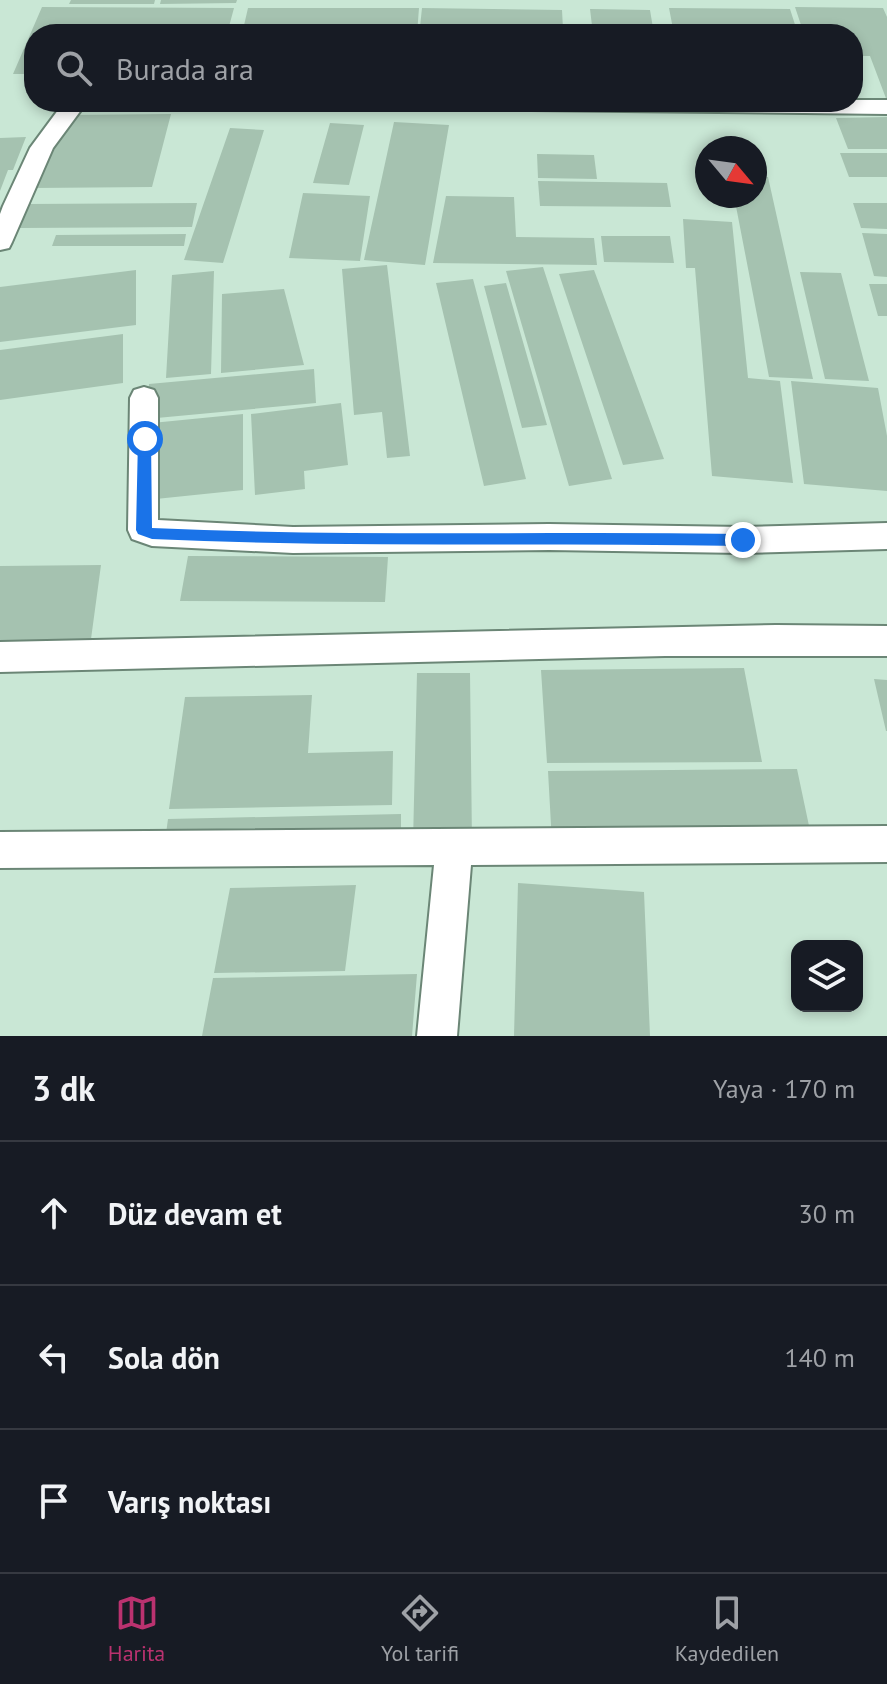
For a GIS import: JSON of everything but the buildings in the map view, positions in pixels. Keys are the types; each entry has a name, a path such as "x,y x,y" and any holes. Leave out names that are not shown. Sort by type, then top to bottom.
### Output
{"street":[{"path":"863,107 887,107"},
{"path":"0,242 50,136 65,112"},
{"path":"144,398 143,530 152,533 293,540 549,537 743,540 887,536"},
{"path":"0,657 208,656 562,643 887,641"},
{"path":"0,850 887,844"},
{"path":"437,1036 454,845"}],"route":[{"path":"145,439 143,530 152,533 293,540 549,537 743,540"}]}
